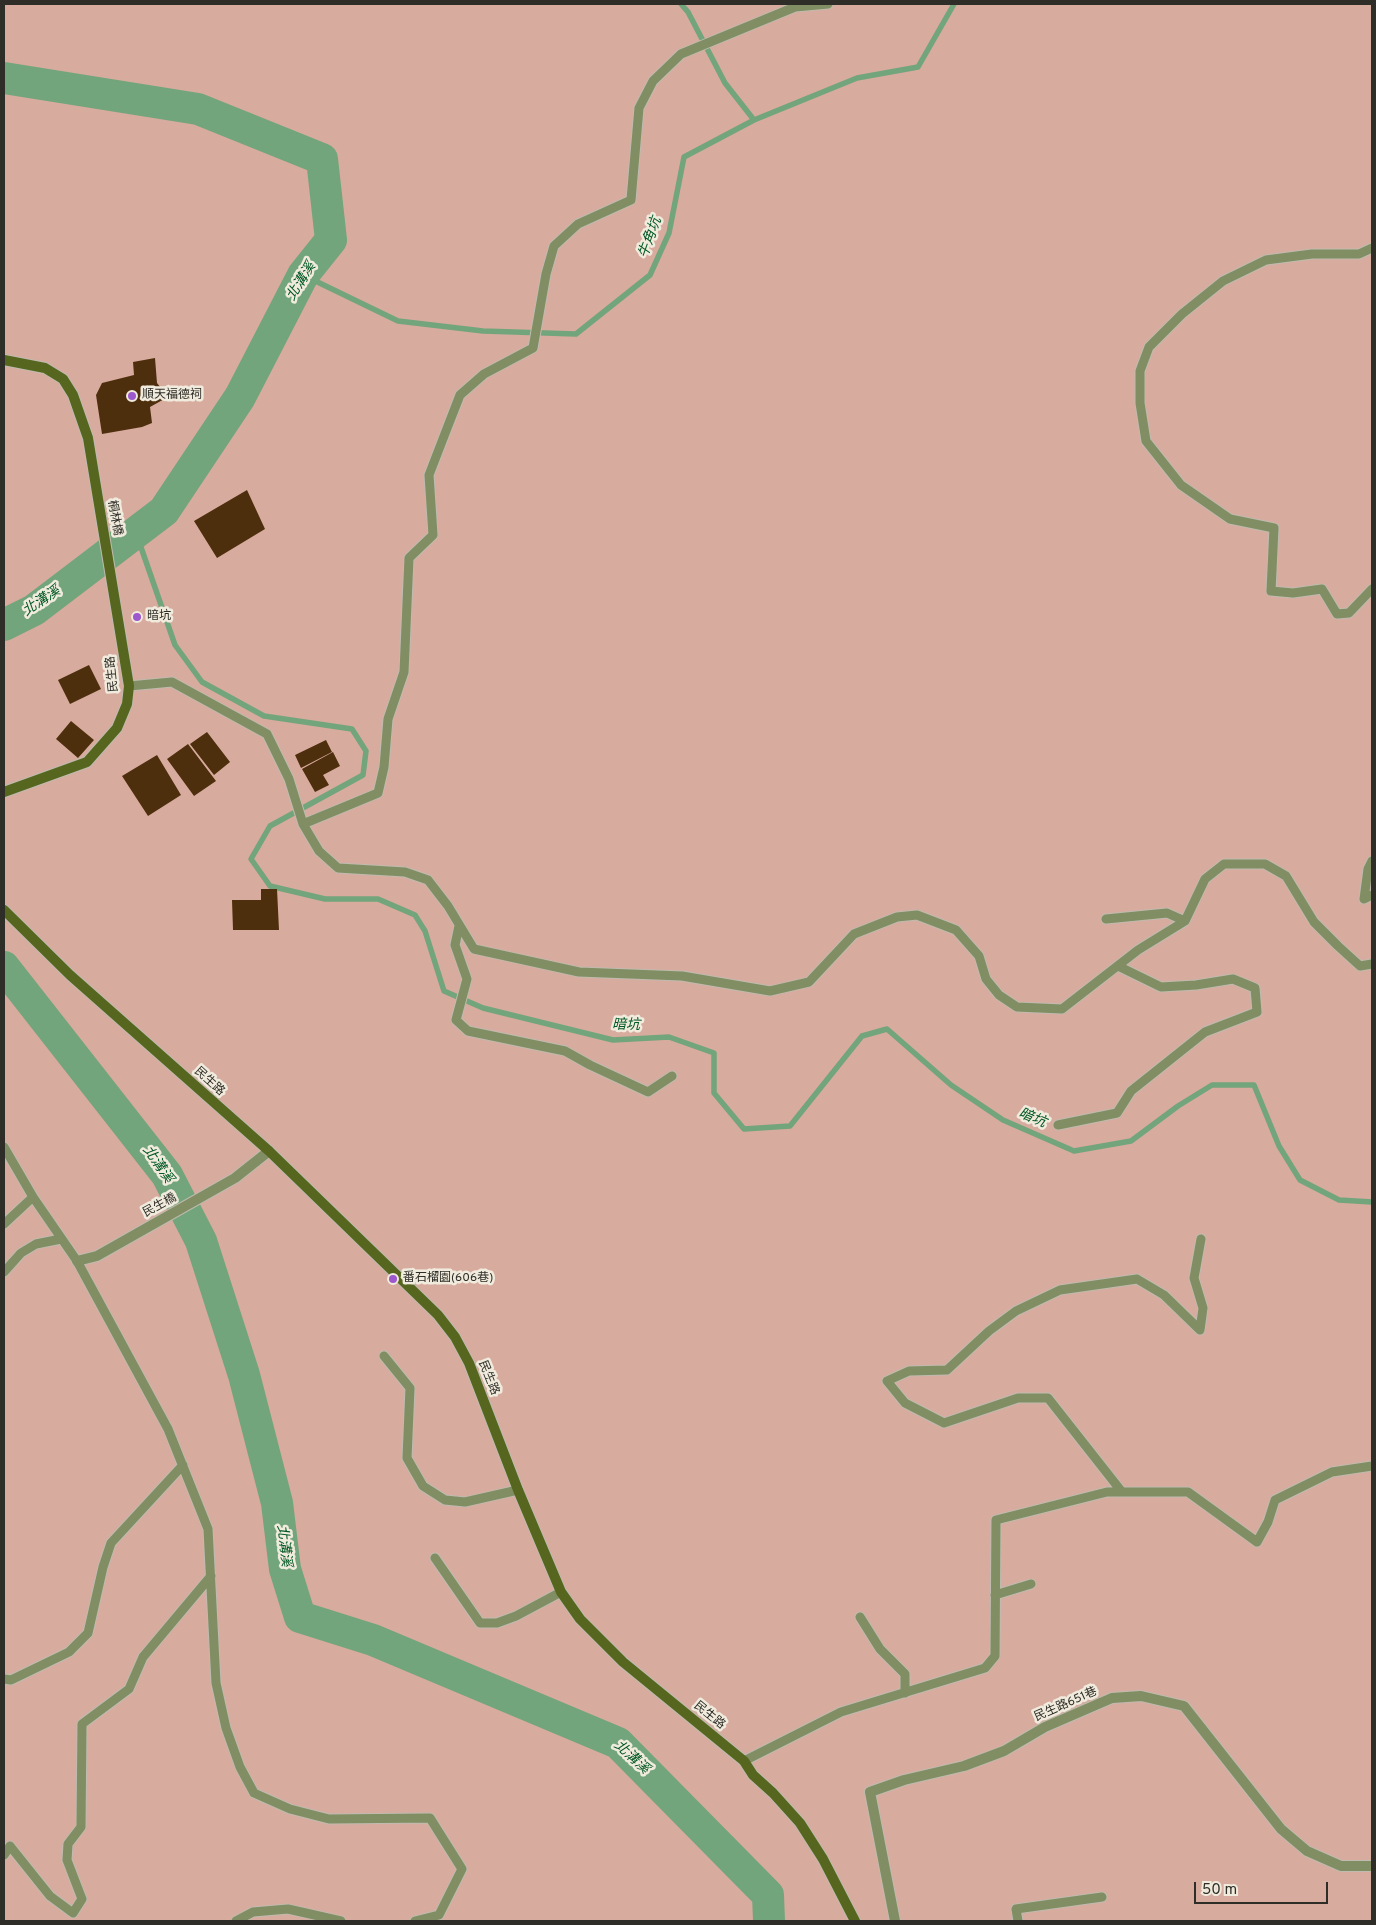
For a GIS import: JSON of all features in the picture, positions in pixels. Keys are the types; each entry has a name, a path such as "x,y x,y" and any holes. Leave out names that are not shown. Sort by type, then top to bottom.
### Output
{"street":[{"name":"桐林橋","path":"4,360 45,368 63,379 73,395 88,438 116,603"},
{"name":"民生路","path":"4,792 86,762 117,728 127,704 129,686 116,603"},
{"name":"民生路","path":"4,910 70,975 269,1151 438,1314 455,1337 469,1363 518,1490 561,1592 580,1619 623,1662 744,1761 753,1775 773,1792 800,1823 824,1859 855,1921"},
{"name":"民生橋","path":"77,1261 97,1256 235,1178 269,1151"},
{"name":"民生路651巷","path":"894,1921 870,1792 904,1780 964,1766 996,1754 1045,1727 1112,1698 1141,1696 1184,1706 1281,1829 1306,1851 1341,1866 1372,1866"}],"lane":[{"path":"302,824 378,793 384,767 388,719 404,672 409,558 433,535 429,475 460,394 484,374 533,348 537,320 554,246 578,224 631,200 639,108 653,80 681,54 795,6 828,4"},
{"path":"1372,248 1359,254 1312,254 1266,260 1222,281 1182,314 1149,347 1140,371 1140,403 1146,441 1181,484 1230,519 1274,528 1271,591 1293,593 1322,589 1336,614 1349,613 1372,589"},
{"path":"129,686 172,682 267,734 289,779 302,824 319,851 338,868 405,872 428,880 448,906 458,926 474,949 579,972 682,976 770,991 809,982 854,934 897,917 917,915 956,930 979,956 986,979 999,995 1017,1007 1062,1009 1118,966 1185,921 1205,879 1224,864 1265,864 1286,876 1314,922 1338,946 1360,966 1372,964"},
{"path":"1372,862 1368,869 1364,899 1372,895"},
{"path":"1106,918 1167,913 1185,921"},
{"path":"458,926 455,945 467,978 456,1020 468,1031 565,1051 648,1092 672,1076"},
{"path":"1058,1125 1117,1113 1132,1090 1205,1032 1258,1012 1255,988 1233,979 1196,985 1161,986 1118,966"},
{"path":"4,1147 33,1197 77,1261 168,1429 208,1529 216,1683 226,1728 240,1767 254,1793 290,1809 329,1819 430,1818 462,1868 439,1916 415,1921"},
{"path":"4,1224 33,1197"},
{"path":"4,1272 21,1253 36,1244 61,1239"},
{"path":"1122,1492 1048,1398 1018,1398 944,1423 905,1403 887,1381 909,1371 947,1370 989,1331 1016,1311 1060,1290 1138,1280 1164,1295 1200,1330 1203,1308 1194,1278 1201,1239"},
{"path":"384,1356 410,1388 407,1458 423,1486 446,1500 465,1502 518,1490"},
{"path":"4,1679 11,1680 69,1652 88,1633 103,1567 111,1543 183,1465"},
{"path":"744,1761 841,1712 985,1668 995,1656 996,1520 1107,1492 1188,1492 1257,1542 1268,1522 1275,1500 1332,1472 1372,1466"},
{"path":"435,1558 480,1623 497,1623 516,1616 561,1592"},
{"path":"4,1854 10,1846 50,1896 73,1913 82,1899 67,1860 68,1844 81,1827 82,1724 129,1689 143,1657 211,1576"},
{"path":"995,1595 1031,1584"},
{"path":"860,1617 880,1649 904,1674 904,1693"},
{"path":"1018,1921 1016,1909 1102,1897"},
{"path":"236,1921 253,1912 288,1909 342,1921"}],"shaded area":[{"path":"4,4 1372,4 1372,1921 4,1921"}],"building":[{"name":"順天福德祠","path":"155,358 157,383 168,397 150,407 152,423 142,427 102,434 96,395 102,383 134,375 133,362"},
{"path":"247,490 265,529 217,558 194,521"},
{"path":"89,665 101,689 70,704 58,680"},
{"path":"71,721 94,740 78,758 56,739"},
{"path":"207,732 230,762 214,775 190,744"},
{"path":"326,740 332,752 301,768 295,755"},
{"path":"188,744 216,781 194,796 167,759"},
{"path":"333,752 340,766 323,775 329,785 315,792 302,769"},
{"path":"157,755 181,795 148,816 122,776"},
{"path":"261,889 277,889 279,930 233,930 232,900 261,900"}],"waterway":[{"path":"681,4 688,12 725,83 754,120"},
{"name":"牛角坑","path":"303,275 398,321 483,331 576,334 650,275 669,233 684,157 754,120 857,78 918,67 954,4"},
{"name":"北溝溪","path":"4,78 198,109 322,159 331,240 303,275 240,397 164,511 34,610 4,625"},
{"name":"暗坑","path":"136,533 175,645 202,682 264,716 352,729 366,751 363,775 270,826 251,859 270,886 325,899 378,899 415,915 425,931 444,991 483,1008 613,1040 669,1037 714,1053 714,1093 744,1129 790,1126 862,1036 887,1029 951,1085 1003,1120 1074,1151 1131,1141 1178,1106 1212,1085 1254,1085 1279,1146 1300,1180 1339,1200 1372,1202"},
{"name":"北溝溪","path":"4,967 167,1175 201,1241 244,1375 277,1503 285,1569 300,1617 373,1640 618,1743 768,1895 769,1921"}],"place":[{"name":"順天福德祠","path":"132,396"},
{"name":"暗坑","path":"137,617"},
{"name":"番石榴園(606巷)","path":"393,1279"}]}
